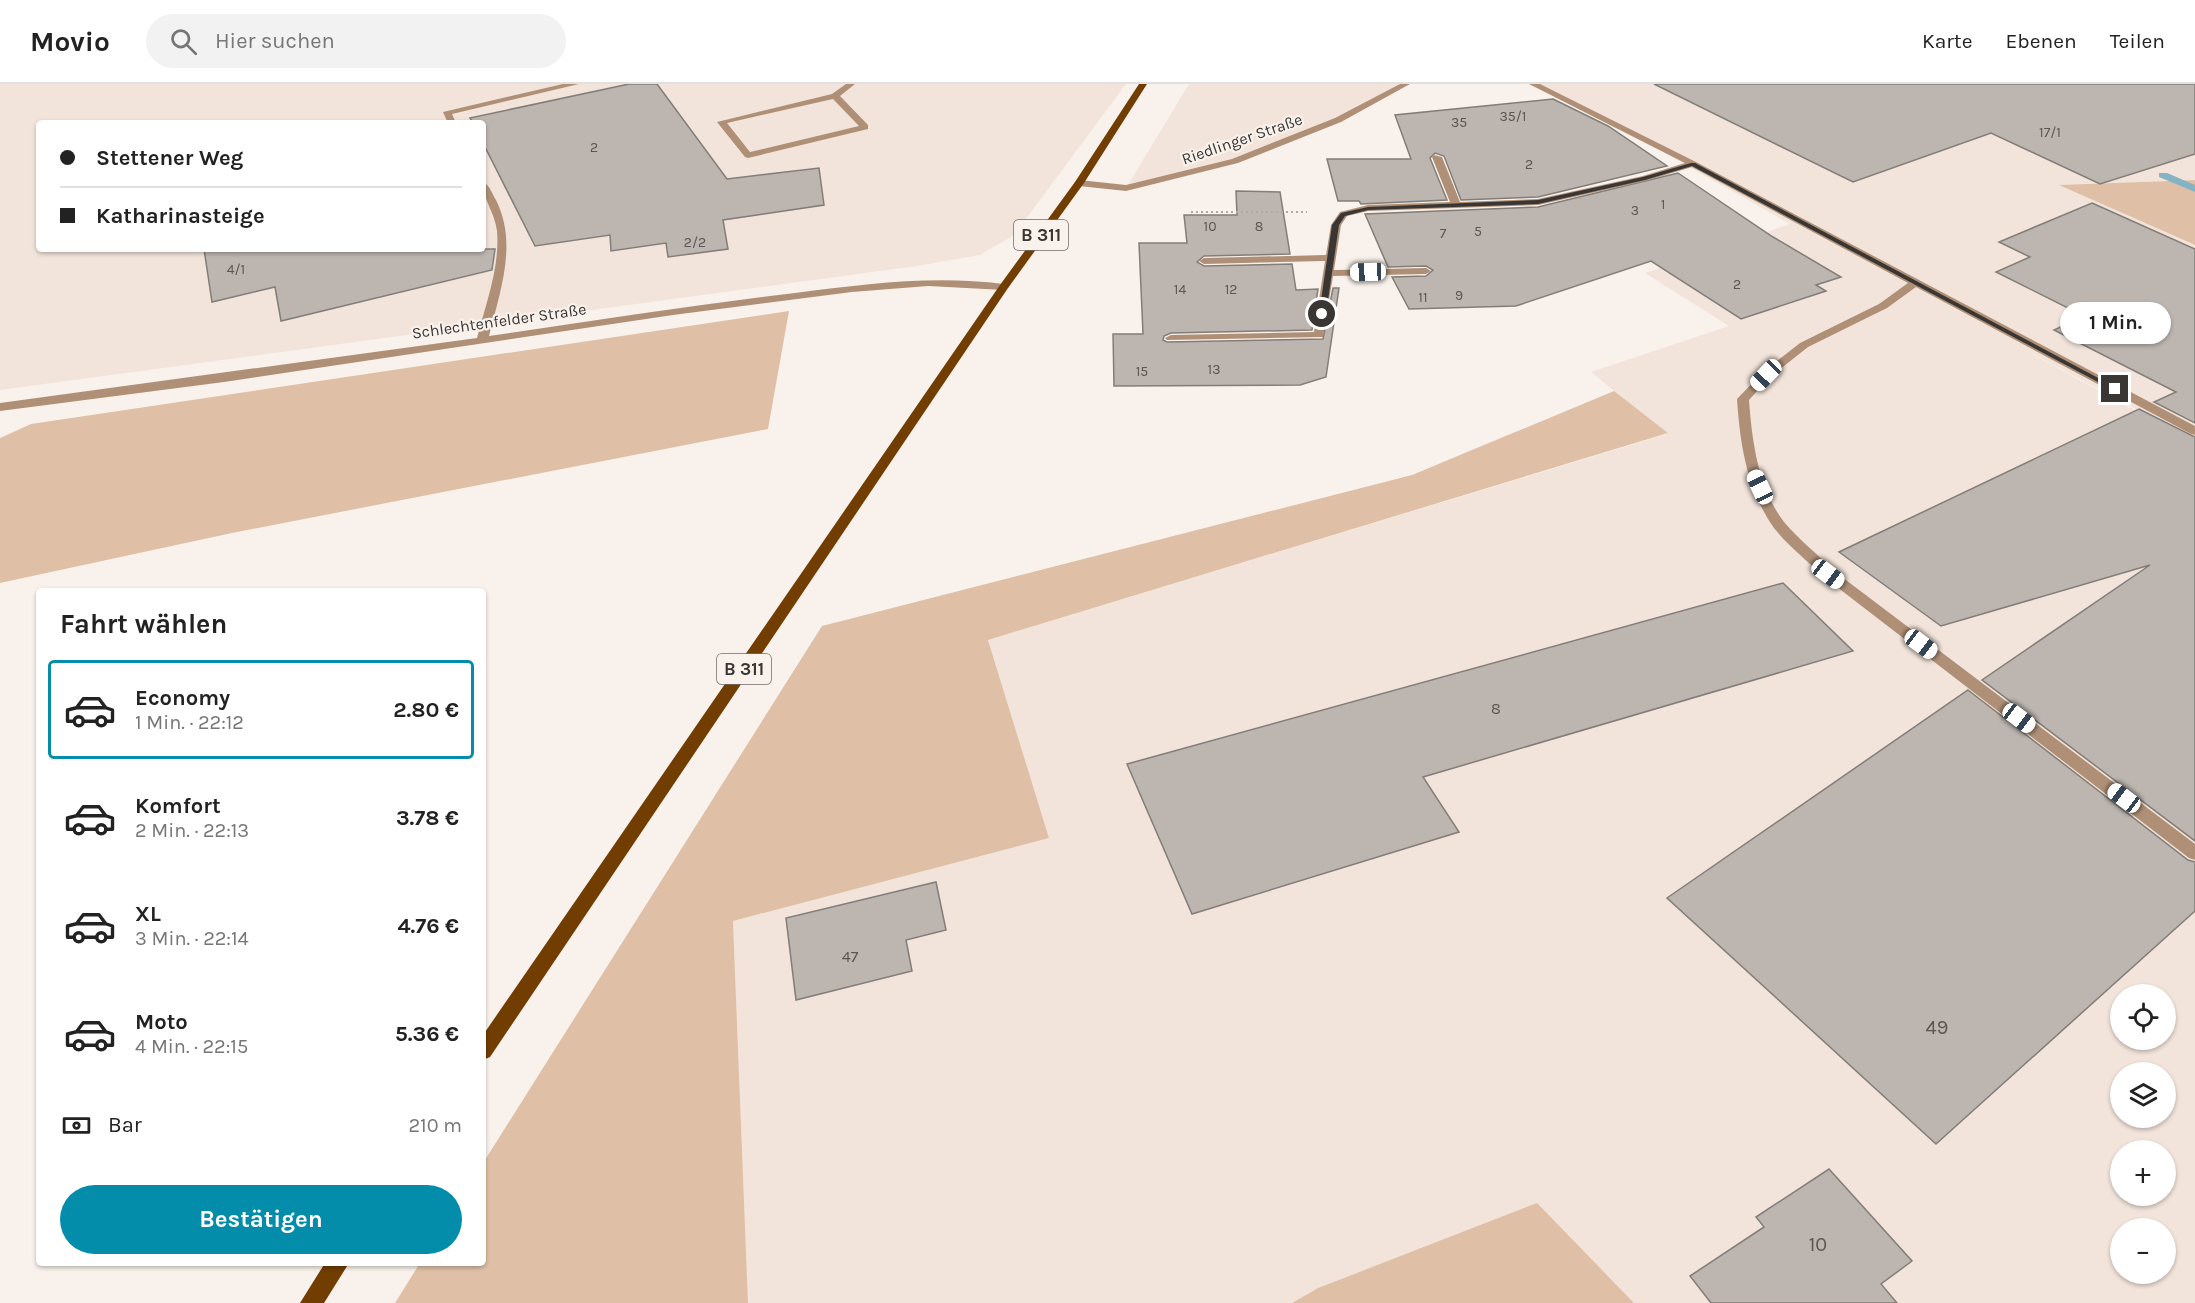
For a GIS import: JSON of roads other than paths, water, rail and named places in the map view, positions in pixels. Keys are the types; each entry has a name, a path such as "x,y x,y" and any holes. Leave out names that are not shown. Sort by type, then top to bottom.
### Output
{"main road":[{"name":"B 311","path":"486,1047 1004,287 1079,183 1143,84"},
{"path":"311,1303 336,1266"}],"street":[{"path":"451,120 447,112 575,84"},
{"path":"835,96 865,127 748,155 721,122 835,96 850,84"},
{"name":"Riedlinger Straße","path":"1079,183 1126,188 1234,161 1338,120 1406,84"},
{"path":"1533,84 1693,164 2195,431"},
{"path":"1437,157 1456,205"},
{"path":"1171,338 1319,335 1336,225 1343,214 1368,208 1538,202 1645,178 1693,164"},
{"path":"482,340 501,260 502,232 498,215 486,191"},
{"path":"1204,261 1331,258"},
{"path":"1329,273 1426,271"},
{"name":"Schlechtenfelder Straße","path":"0,407 482,340 671,311 853,288 925,281 972,282 1004,287"},
{"path":"1916,282 1883,306 1804,345 1766,375 1743,399 1747,451 1753,472 1775,519 1828,574 2195,853"}],"waterway":[{"path":"2163,175 2195,189"}]}
